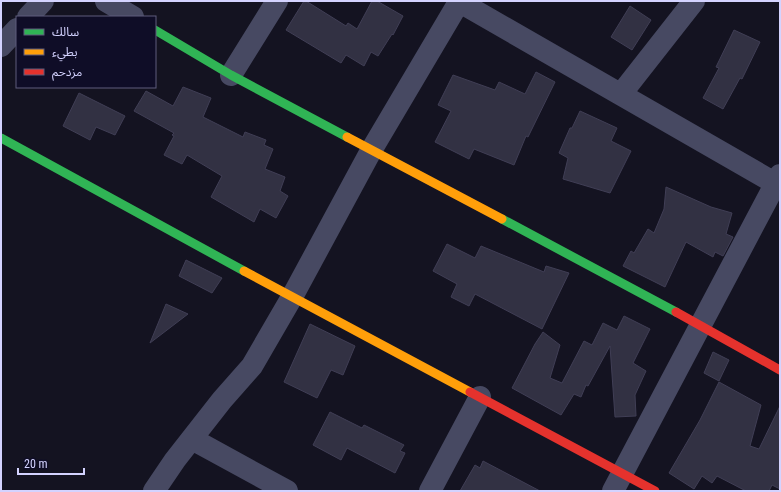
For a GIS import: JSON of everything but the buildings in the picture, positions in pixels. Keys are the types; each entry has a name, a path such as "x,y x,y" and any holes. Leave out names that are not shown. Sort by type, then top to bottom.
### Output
{"street":[{"path":"29,16 43,1"},
{"path":"106,1 131,16"},
{"path":"231,75 277,1"},
{"path":"154,491 222,400 252,366 292,297 372,149 458,1 620,94 778,181 700,325 618,482"},
{"path":"620,94 694,1"},
{"path":"1,46 16,30"},
{"path":"156,31 231,75 700,325 780,370"},
{"path":"1,138 168,230 480,397 618,482 655,491"},
{"path":"430,491 480,397"},
{"path":"192,439 287,491"}],"traffic: fast":[{"path":"156,31 231,75 347,137"},
{"path":"1,138 244,271"},
{"path":"502,219 676,312"}],"traffic: slow":[{"path":"347,137 502,219"},
{"path":"244,271 470,392"}],"traffic: jam":[{"path":"676,312 780,370"},
{"path":"470,392 655,491"}]}
